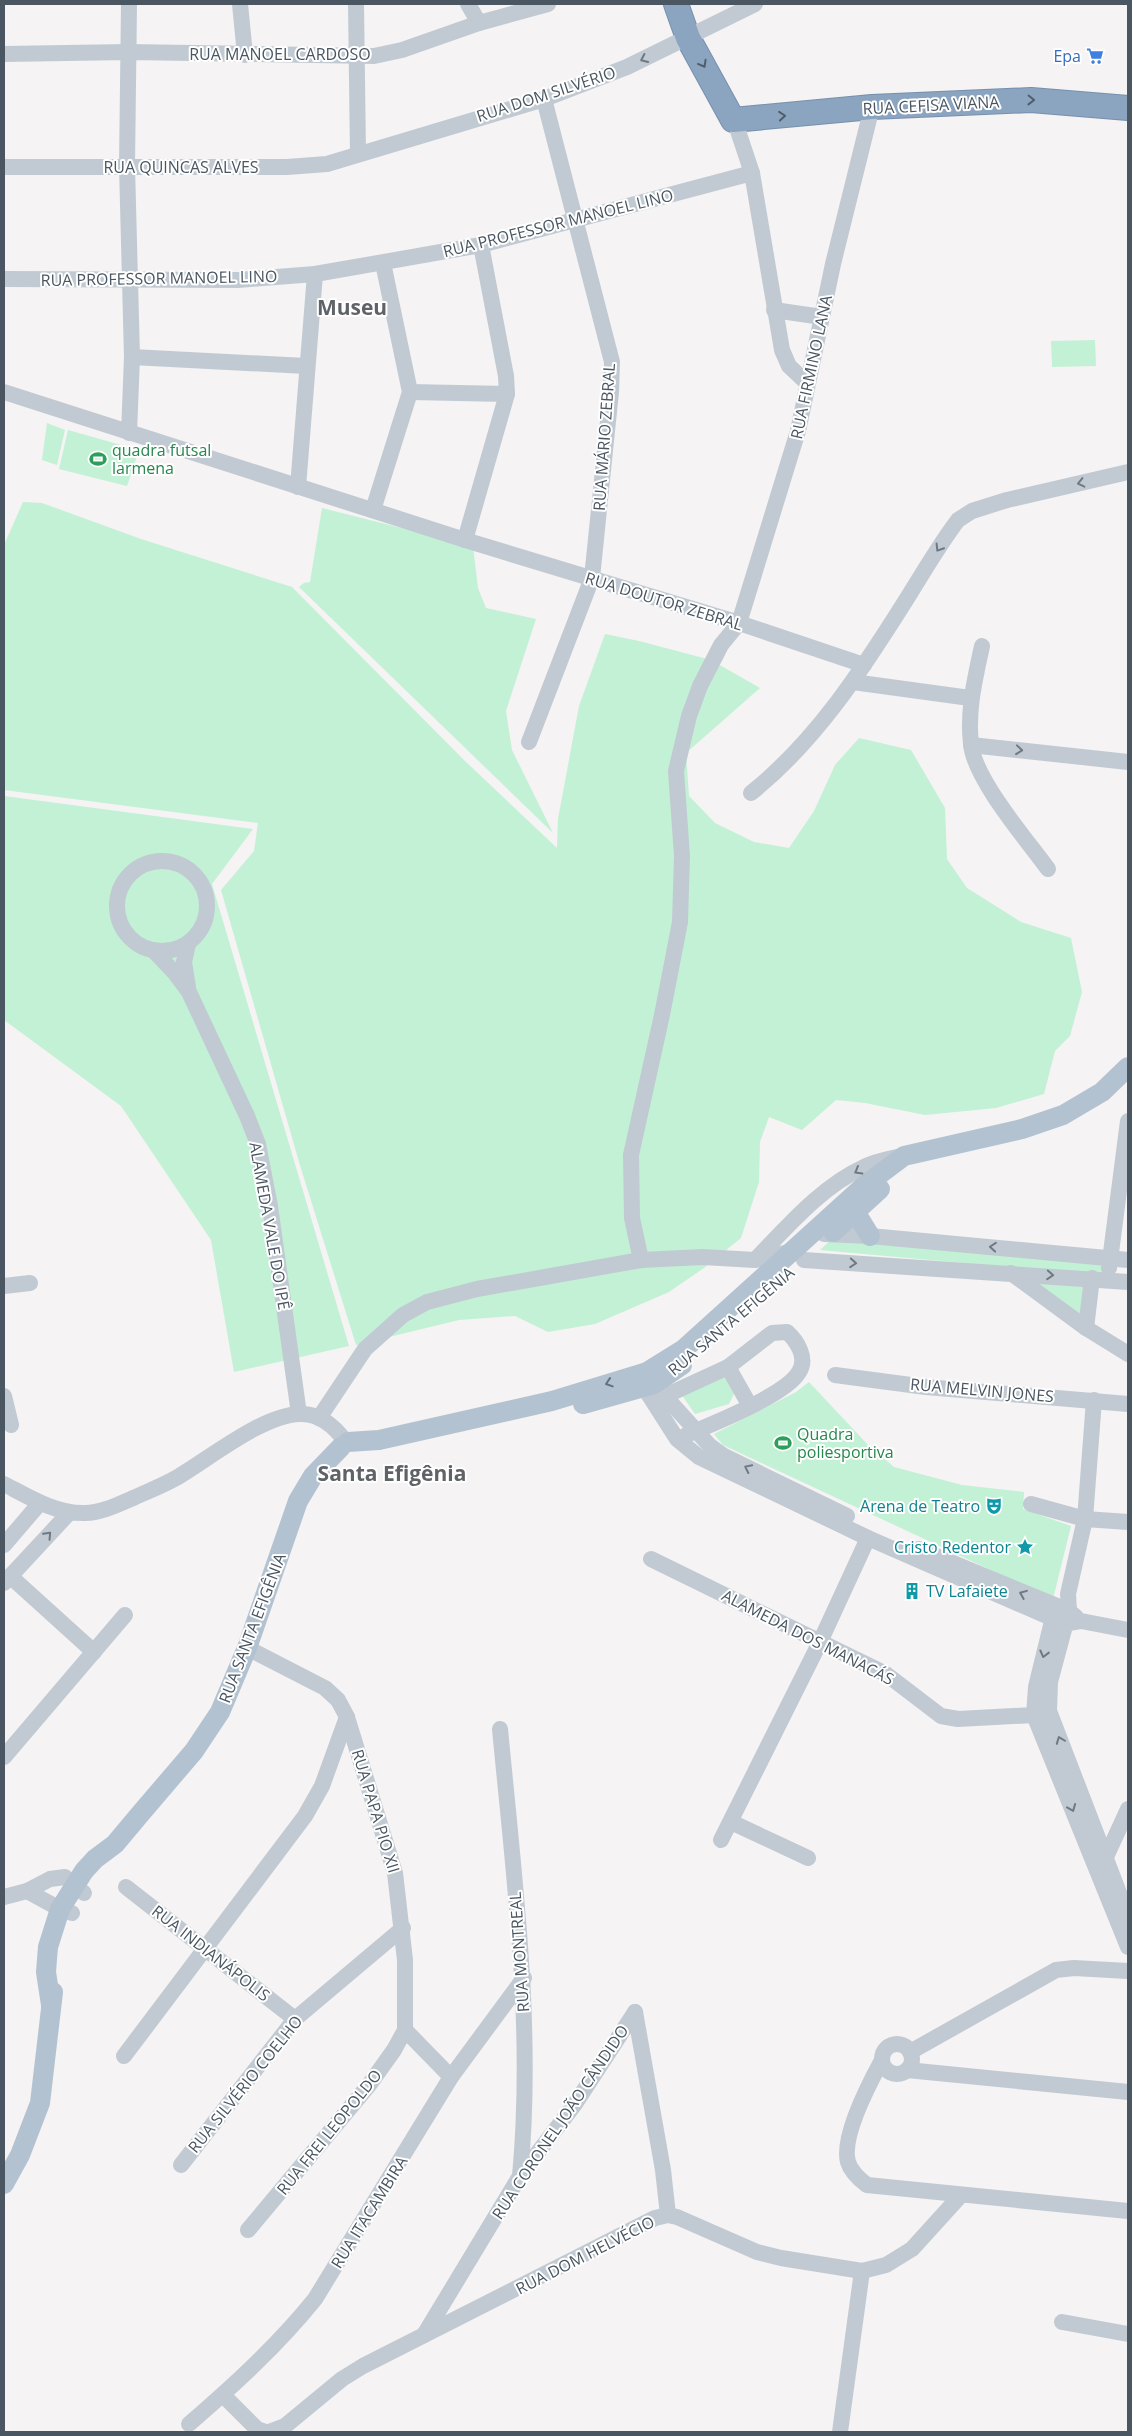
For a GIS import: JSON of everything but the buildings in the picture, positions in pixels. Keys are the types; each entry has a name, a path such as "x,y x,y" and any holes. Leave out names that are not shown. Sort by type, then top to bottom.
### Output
{"highway":[{"path":"676,4 688,38 738,119"},
{"name":"RUA CEFISA VIANA","path":"738,119 872,107 1031,100 1128,108"}],"main road":[{"name":"RUA SANTA EFIGÊNIA","path":"50,2005 46,1972 50,1936 61,1908 94,1860 115,1844 208,1732 220,1712 247,1648 290,1527 314,1489 346,1446 560,1410 649,1383 685,1363 822,1234 864,1186 904,1156 1022,1129 1064,1115 1102,1092 1128,1067"},
{"name":"RUA SANTA EFIGÊNIA","path":"822,1234 856,1213 926,1151"},
{"path":"856,1213 870,1236"},
{"name":"RUA SANTA EFIGÊNIA","path":"75,1885 107,1860 115,1844"},
{"name":"RUA SANTA EFIGÊNIA","path":"4,2184 20,2155 44,2088 50,2005 63,1940 61,1908"}],"street":[{"path":"129,4 127,166 132,357 129,433"},
{"path":"240,4 245,55"},
{"path":"356,4 358,154"},
{"path":"468,4 479,23"},
{"name":"RUA MANOEL CARDOSO","path":"4,54 129,52 356,57 402,50 479,23 548,4"},
{"name":"RUA DOM SILVÉRIO","path":"358,154 544,99 627,67 755,4"},
{"name":"RUA MÁRIO ZEBRAL","path":"529,742 592,578 611,392 612,362 544,99"},
{"name":"RUA FIRMINO LANA","path":"739,623 798,432 822,317 872,107"},
{"path":"738,119 738,130 752,173 782,350 789,366 807,383"},
{"name":"RUA QUINCAS ALVES","path":"4,167 287,167 327,164 358,154"},
{"name":"RUA PROFESSOR MANOEL LINO","path":"4,279 238,280 315,274 481,245 752,173"},
{"path":"465,540 507,394 506,376 481,245"},
{"path":"373,510 410,392 383,263"},
{"path":"298,487 306,366 315,274"},
{"path":"774,310 822,317"},
{"path":"132,357 306,366"},
{"name":"RUA DOUTOR ZEBRAL","path":"4,392 465,540 739,623 864,665"},
{"path":"410,392 507,394"},
{"path":"751,792 773,775 798,750 853,682 958,520 972,511 1007,500 1128,472"},
{"path":"641,1260 632,1218 631,1155 662,1015 680,922 682,856 676,771 689,716 700,686 721,645 739,623"},
{"path":"982,646 970,698 971,745 976,762 991,790 1048,870"},
{"path":"853,682 970,698"},
{"path":"971,745 1128,762"},
{"path":"152,861 170,861 186,867 199,880 207,896 207,914 200,931 188,944 172,951 154,951 137,945 124,932 117,916 116,898 123,881 135,868 152,861"},
{"name":"ALAMEDA VALE DO IPÊ","path":"188,944 184,962 188,992"},
{"name":"ALAMEDA VALE DO IPÊ","path":"154,951 174,972 188,992 247,1116 258,1144 270,1206 298,1414"},
{"path":"1086,1328 1100,1279 1110,1258 1128,1121"},
{"path":"755,1260 805,1210 831,1188 862,1167 878,1161 904,1156"},
{"path":"822,1234 870,1236 1128,1260"},
{"path":"320,1418 365,1349 403,1315 427,1302 477,1289 641,1260 703,1257 755,1260 798,1255 1128,1282"},
{"path":"1010,1273 1086,1328 1128,1354"},
{"path":"4,1286 30,1284"},
{"path":"649,1383 728,1366 772,1333 786,1332 797,1341 801,1356 801,1370 793,1381 750,1406 677,1439"},
{"path":"728,1366 750,1406"},
{"name":"RUA MELVIN JONES","path":"835,1375 926,1386 1128,1404"},
{"path":"649,1383 710,1446 724,1456 865,1525 1065,1616"},
{"path":"649,1383 677,1439 687,1449 705,1460 868,1538 1065,1616 1128,1630"},
{"path":"4,1396 11,1425"},
{"path":"1094,1400 1085,1519 1042,1713 1128,1946"},
{"path":"4,1484 40,1503 68,1513 87,1514 113,1507 175,1478 247,1433 278,1419 298,1414 320,1418 333,1426 346,1446"},
{"path":"26,1558 5,1543 40,1503"},
{"path":"1031,1504 1085,1519 1128,1522"},
{"path":"68,1513 7,1580 94,1652"},
{"path":"721,1840 774,1730 820,1642 868,1538"},
{"name":"ALAMEDA DOS MANACÁS","path":"651,1559 886,1674 941,1716 958,1719 1042,1713"},
{"path":"4,1757 125,1615"},
{"name":"RUA PAPA PIO XII","path":"247,1648 325,1688 338,1700 347,1717 396,1873 403,1928 405,2030"},
{"path":"1042,1713 1106,1857 1128,1916"},
{"path":"124,2056 306,1816 322,1786 347,1717"},
{"name":"RUA MONTREAL","path":"500,1729 524,1978 525,2120 520,2176"},
{"path":"1106,1857 1128,1809"},
{"path":"731,1822 808,1858"},
{"path":"4,1897 27,1891 50,1879 75,1885"},
{"name":"RUA INDIANÁPOLIS","path":"126,1887 295,2019"},
{"path":"27,1891 61,1908"},
{"name":"RUA SILVÉRIO COELHO","path":"181,2165 295,2019 403,1928"},
{"path":"882,2060 885,2068 908,2059 1056,1970 1074,1968 1128,1971"},
{"name":"RUA ITACAMBIRA","path":"189,2424 223,2395 289,2332 315,2299 451,2078 524,1978"},
{"name":"RUA CORONEL JOÃO CÂNDIDO","path":"424,2335 520,2176 575,2104 635,2012 663,2170 668,2215"},
{"path":"405,2030 451,2078"},
{"name":"RUA FREI LEOPOLDO","path":"248,2230 369,2085 394,2050 405,2030"},
{"path":"1128,2092 925,2072 908,2059 900,2044 891,2045 884,2051 882,2060 860,2102 846,2152 848,2163 856,2177 867,2185 881,2188 1128,2211"},
{"path":"860,2102 908,2059"},
{"path":"525,2120 547,2140"},
{"name":"RUA DOM HELVÉCIO","path":"223,2395 257,2429 268,2432 285,2426 342,2379 424,2335 586,2255 636,2226 668,2215 677,2217 757,2252 781,2258 862,2271 886,2265 912,2249 961,2195"},
{"path":"840,2432 862,2271"},
{"path":"1062,2322 1128,2334"}],"green space":[{"path":"1095,340 1096,366 1052,367 1051,341"},
{"path":"47,423 65,430 57,465 42,460"},
{"name":"quadra futsal larmena","path":"68,430 139,450 127,486 59,469"},
{"path":"23,502 42,503 141,539 292,587 465,761 557,848 558,819 579,706 605,634 711,660 760,688 686,753 689,796 715,823 754,842 789,848 814,811 835,765 859,738 911,750 945,808 947,859 967,888 1021,922 1071,938 1082,992 1070,1036 1055,1051 1044,1094 996,1108 925,1115 865,1103 836,1100 802,1130 769,1117 760,1142 759,1182 741,1238 704,1268 669,1292 595,1324 548,1332 515,1316 459,1320 356,1345 299,1162 221,890 254,851 258,823 4,790 4,545"},
{"path":"322,508 473,546 478,588 486,608 536,619 506,711 512,750 553,833 299,587 304,583 310,582"},
{"path":"4,796 253,829 212,884 349,1346 234,1372 211,1240 121,1106 4,1020"},
{"path":"832,1239 1107,1259 1105,1276 820,1250"},
{"path":"1026,1279 1089,1287 1081,1317"},
{"path":"724,1375 735,1392 729,1404 695,1414 679,1391"},
{"path":"809,1382 869,1446 894,1467 962,1485 1024,1492 1023,1509 1071,1526 1053,1599 723,1445 714,1434 796,1392"}],"place":[{"name":"Epa","path":"1095,56"},
{"name":"quadra futsal larmena","path":"98,459"},
{"name":"Quadra poliesportiva","path":"783,1443"},
{"name":"Arena de Teatro","path":"994,1506"},
{"name":"Cristo Redentor","path":"1025,1547"},
{"name":"TV Lafaiete","path":"912,1591"}],"district":[{"name":"Museu","path":"352,307"},
{"name":"Santa Efigênia","path":"392,1473"}]}
